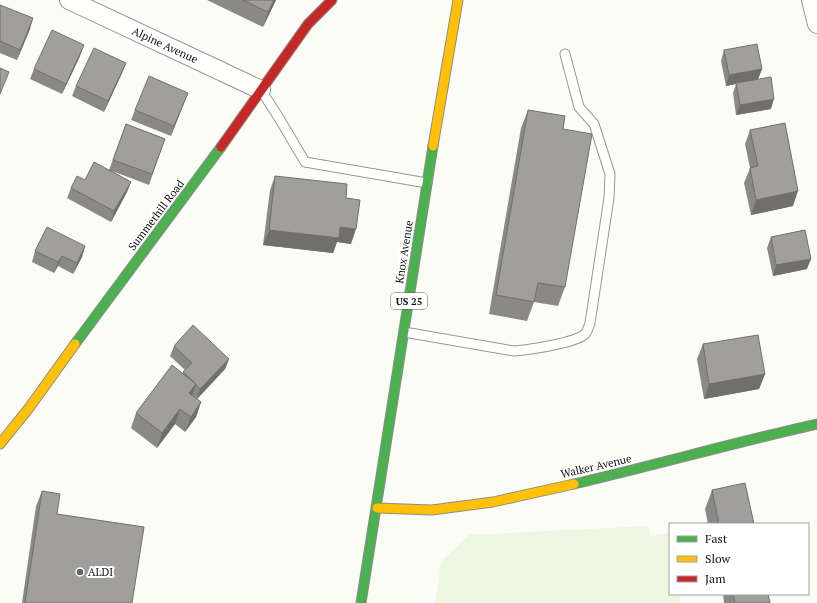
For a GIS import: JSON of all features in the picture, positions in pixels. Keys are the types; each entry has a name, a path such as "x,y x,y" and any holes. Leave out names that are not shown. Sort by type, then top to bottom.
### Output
{"street":[{"name":"Alpine Avenue","path":"69,0 261,90"},
{"name":"Summerhill Road","path":"0,444 202,173 308,24 332,0"},
{"name":"Knox Avenue","path":"361,603 427,183 458,0"},
{"path":"812,0 817,24"},
{"name":"Walker Avenue","path":"377,508 432,510 493,502 630,471 817,424"}],"lane":[{"path":"404,332 514,351 532,350 572,340 585,334 590,323 609,198 610,174 594,124 579,107 565,54"},
{"path":"261,90 305,162 427,183"}],"green space":[{"path":"648,526 651,536 669,533 669,595 679,595 681,603 435,603 441,562 469,535"}],"building":[{"path":"243,0 274,0 268,12"},
{"path":"0,5 33,18 20,50 0,41"},
{"path":"52,30 84,45 66,84 34,69"},
{"path":"757,44 762,69 729,75 724,50"},
{"path":"94,48 126,63 108,101 76,86"},
{"path":"0,68 9,72 0,94"},
{"path":"149,76 188,93 174,126 135,110"},
{"path":"771,77 774,99 740,105 736,83"},
{"path":"528,110 565,116 563,129 592,134 565,287 538,283 534,302 496,295"},
{"path":"785,123 798,191 756,200 750,168 758,166 750,130"},
{"path":"126,124 165,139 152,174 113,160"},
{"path":"94,162 131,182 114,211 71,188 77,176 85,180"},
{"path":"275,176 347,184 346,198 360,200 356,229 340,227 339,238 269,230"},
{"path":"47,227 85,246 77,263 62,256 58,262 35,251"},
{"path":"805,230 811,259 776,265 771,237"},
{"path":"193,325 229,359 200,389 183,372 192,363 174,346"},
{"path":"758,335 765,374 709,384 703,344"},
{"path":"172,365 196,384 189,393 201,402 191,417 180,409 162,433 136,413"},
{"path":"745,483 754,523 719,523 712,490"},
{"name":"ALDI","path":"42,491 60,494 57,514 144,527 132,603 25,603"},
{"path":"733,595 768,595 770,603 735,603"}],"traffic: fast":[{"path":"361,603 433,146"},
{"path":"75,344 221,147"},
{"path":"574,484 817,424"}],"traffic: slow":[{"path":"433,146 458,0"},
{"path":"0,444 29,408 75,344"},
{"path":"377,508 432,510 493,502 574,484"}],"traffic: jam":[{"path":"221,147 308,24 332,0"}],"place":[{"name":"ALDI","path":"80,572"}]}
